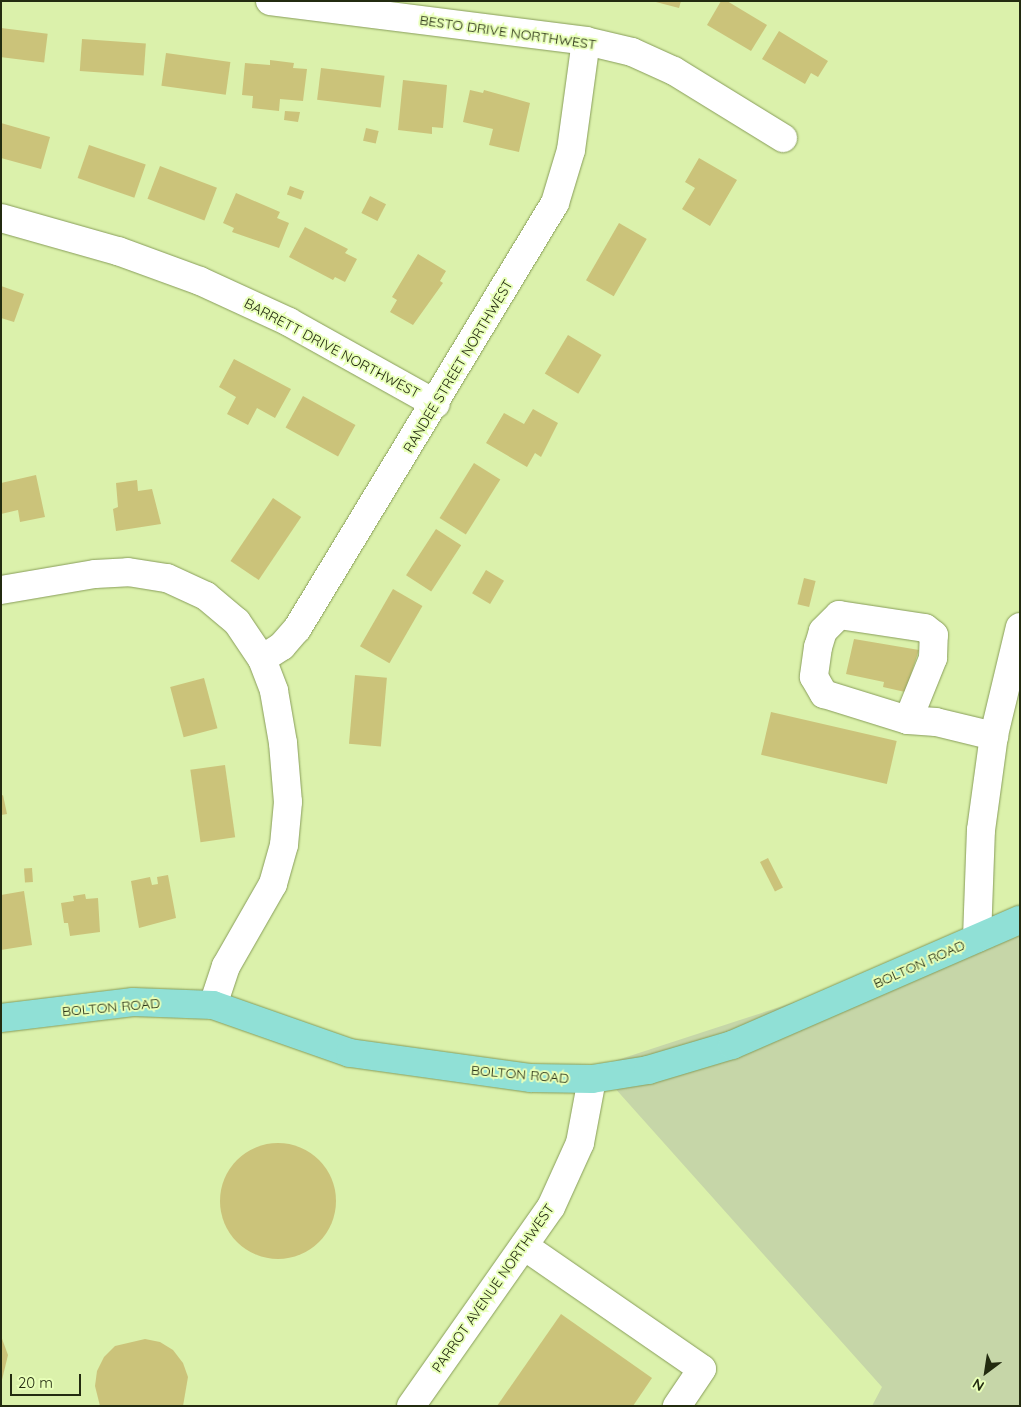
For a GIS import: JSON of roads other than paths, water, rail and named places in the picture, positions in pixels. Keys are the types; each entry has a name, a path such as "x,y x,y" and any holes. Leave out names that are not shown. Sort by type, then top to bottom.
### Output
{"main road":[{"name":"BOLTON ROAD","path":"1,1018 133,1002 213,1005 350,1053 504,1074 592,1080 648,1070 732,1045 1020,920"}],"street":[{"name":"BESTO DRIVE NORTHWEST","path":"270,1 586,41 632,52 674,71 784,138"},
{"name":"RANDEE STREET NORTHWEST","path":"262,659 282,646 297,629 436,404 555,203 571,150 586,41"},
{"name":"BARRETT DRIVE NORTHWEST","path":"1,218 118,251 200,281 289,322 436,404"},
{"path":"1,590 95,574 128,572 167,578 206,596 238,622 262,659 274,691 283,743 288,802 284,845 273,884 226,966 213,1005"},
{"path":"908,720 932,658 934,635 925,628 840,615 823,631 818,647 814,677 824,694 908,720 936,722 994,736"},
{"path":"976,938 981,830 994,736 1020,627"},
{"name":"PARROT AVENUE NORTHWEST","path":"411,1406 551,1207 580,1143 592,1080"},
{"path":"524,1246 702,1369 677,1406"}]}
